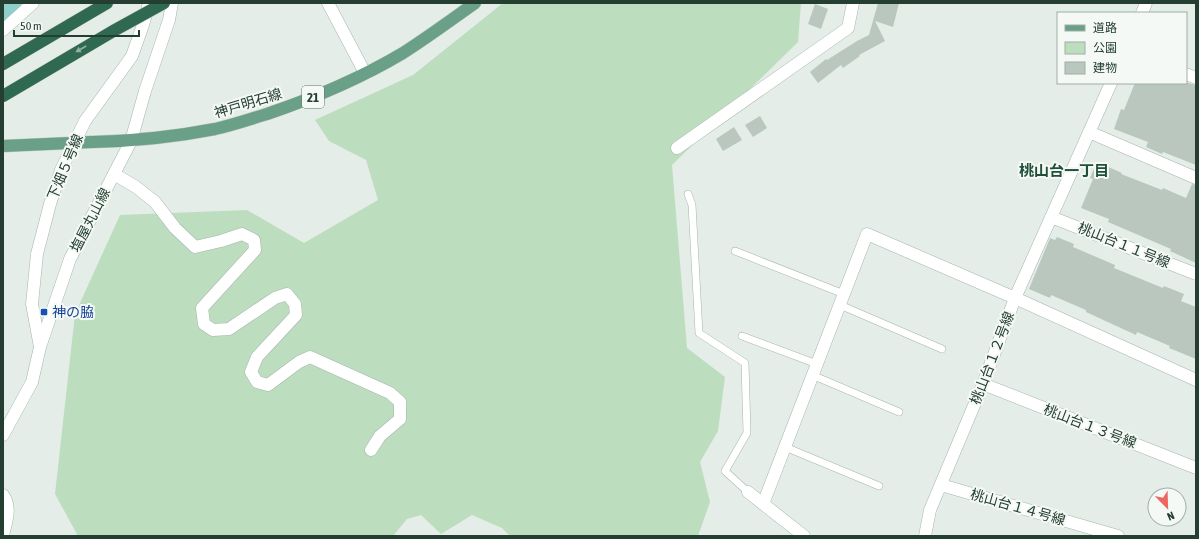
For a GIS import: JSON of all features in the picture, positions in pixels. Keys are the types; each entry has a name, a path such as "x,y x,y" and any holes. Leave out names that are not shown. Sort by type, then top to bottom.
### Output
{"highway":[{"path":"3,64 107,3"},
{"path":"3,96 164,3"}],"main road":[{"name":"神戸明石線","path":"3,146 131,141 217,129 247,120 293,105 366,73 426,38 475,3"}],"street":[{"path":"3,30 33,3"},
{"name":"下畑５号線","path":"40,347 32,304 37,254 50,204 61,170 85,121 132,56 149,3"},
{"name":"塩屋丸山線","path":"3,435 32,382 40,347 70,259 131,141 145,91 169,20 172,3"},
{"path":"328,3 366,73"},
{"path":"677,148 848,28 854,3"},
{"path":"763,504 867,234 1015,298 1111,84"},
{"path":"1089,132 1196,178"},
{"path":"114,174 136,186 156,202 175,228 195,247 242,234 254,240 255,250 202,308 204,324 213,330 229,329 275,298 287,294 294,304 296,315 257,357 252,372 257,382 268,385 299,362 310,357 390,393 400,402 400,419 380,436 371,450"},
{"name":"桃山台１１号線","path":"1051,217 1196,274"},
{"name":"桃山台１２号線","path":"925,536 930,510 983,384 1015,298 1196,380"},
{"name":"桃山台１３号線","path":"983,384 1196,468"},
{"name":"桃山台１４号線","path":"941,485 1118,536"},
{"path":"748,492 804,536"},
{"path":"3,495 6,498 8,513 3,536"}],"lane":[{"path":"688,194 692,205 699,333 745,363 747,433 726,471 748,492"},
{"path":"735,251 842,300 942,349"},
{"path":"742,336 817,364"},
{"path":"812,375 899,412"},
{"path":"785,447 879,486"}],"green space":[{"path":"503,3 801,3 798,42 672,165 687,348 725,377 718,431 700,462 710,502 698,536 510,536 502,528 472,515 441,534 421,515 407,519 393,536 78,536 55,494 75,314 120,215 247,210 304,243 378,200 366,160 329,141 315,120 413,75"}],"building":[{"path":"878,3 899,3 893,27 875,21 885,41 859,55 860,56 843,68 841,65 818,83 810,72 826,59 827,60 869,35"},
{"path":"815,4 828,9 821,29 808,24"},
{"path":"1188,83 1196,85 1196,165 1146,147 1148,142 1114,129 1121,109 1124,110 1135,84"},
{"path":"760,116 767,128 753,137 745,125"},
{"path":"734,127 742,140 723,151 716,139"},
{"path":"1097,162 1122,173 1121,174 1162,190 1163,188 1186,198 1192,184 1196,185 1196,263 1170,251 1171,249 1108,222 1109,219 1081,208 1093,179 1090,178"},
{"path":"1057,237 1074,244 1073,247 1115,265 1114,268 1163,288 1164,286 1184,294 1181,301 1196,307 1196,359 1169,348 1170,346 1137,332 1136,335 1086,312 1086,310 1051,295 1050,298 1029,289 1050,238 1055,240"}],"waterway":[{"path":"3,6 6,3"}],"place":[{"name":"神の脇","path":"44,312"}],"district":[{"name":"桃山台一丁目","path":"1064,170"}]}
